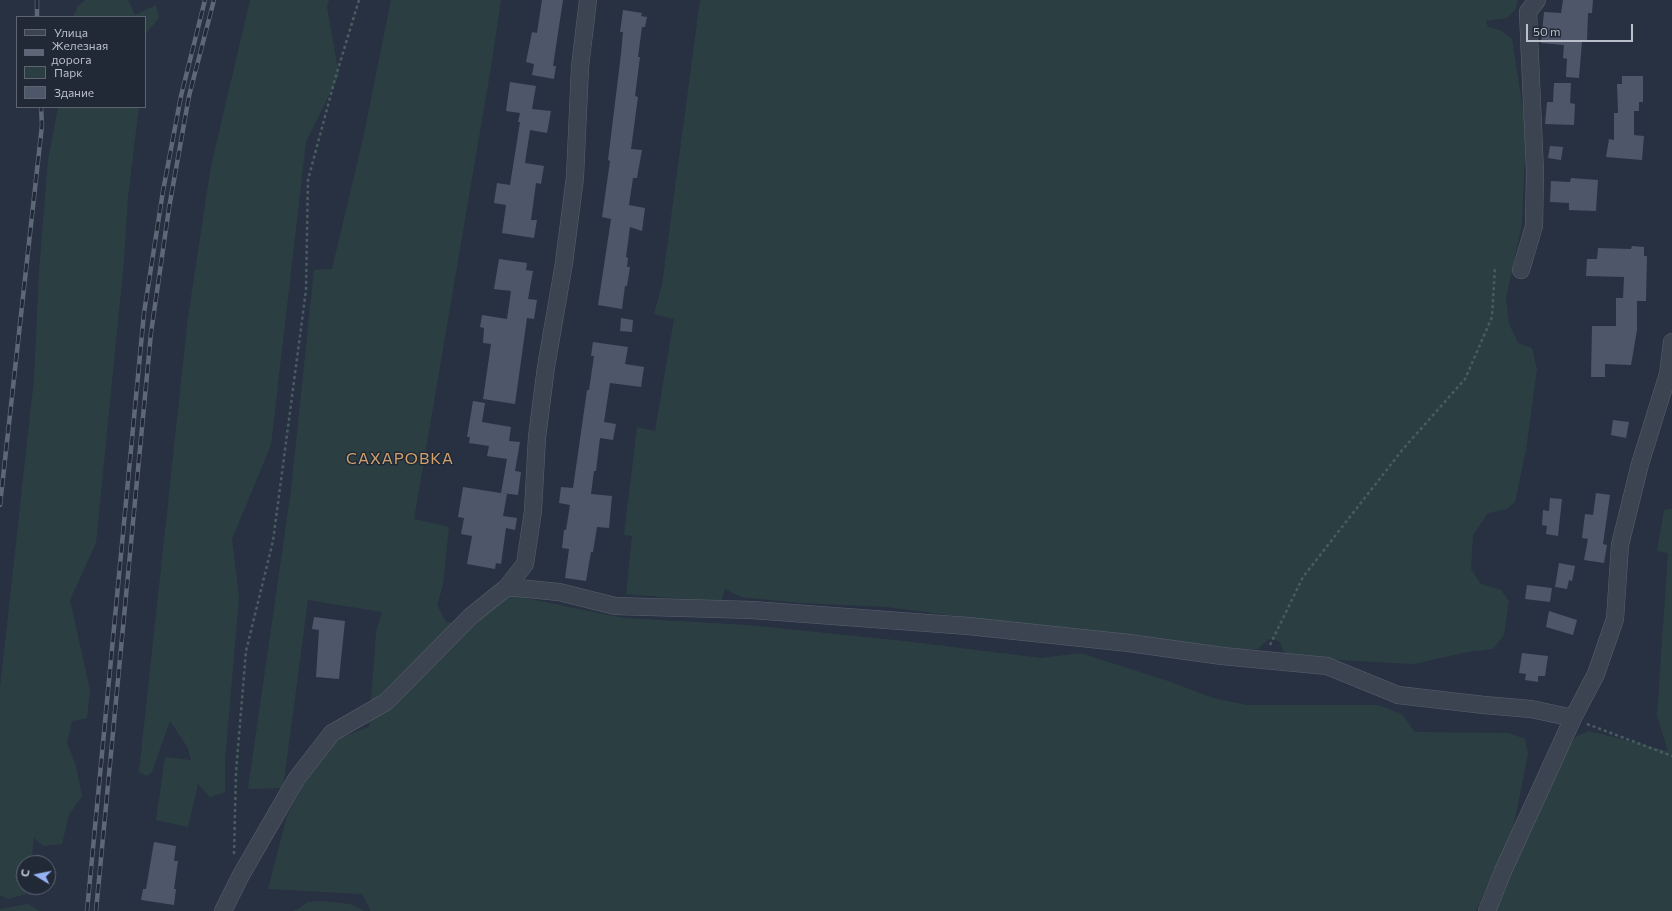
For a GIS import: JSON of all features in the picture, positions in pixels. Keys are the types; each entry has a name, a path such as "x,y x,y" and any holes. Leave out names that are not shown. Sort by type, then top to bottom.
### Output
{"street":[{"path":"223,911 241,875 297,778 332,733 386,702 471,616 507,587 525,564 533,511 539,421 546,367 564,263 575,177 580,67 588,0"},
{"path":"1522,270 1534,226 1535,172 1528,12 1537,0"},
{"path":"1487,911 1502,871 1573,718 1596,674 1615,619 1620,545 1640,464 1668,374 1672,342"},
{"path":"507,587 559,592 615,606 752,610 968,626 1122,642 1222,656 1327,666 1398,695 1531,709 1573,718"}],"path":[{"path":"234,862 236,772 246,651 273,540 306,290 308,180 335,79 360,0"},
{"path":"1263,660 1303,577 1403,449 1465,379 1492,317 1495,266"},
{"path":"1573,718 1672,756"}],"green space":[{"path":"85,0 128,0 135,15 156,5 159,18 146,34 146,16 73,16 78,6"},
{"path":"250,0 329,0 327,7 339,75 306,142 271,445 232,539 239,597 225,761 225,792 210,797 198,784 188,827 156,820 165,757 191,760 188,748 170,721 152,772 147,776 139,772 188,317 211,166"},
{"path":"391,0 501,0 490,73 414,519 449,527 443,585 437,605 446,622 471,624 505,594 623,618 748,625 904,641 1041,658 1080,653 1168,681 1213,698 1247,705 1378,705 1402,714 1415,732 1509,733 1525,739 1528,754 1512,834 1476,911 371,911 362,894 268,889 287,816 305,782 337,739 369,727 376,633 382,612 308,600 283,788 248,789 291,490 314,270 332,269 364,134"},
{"path":"700,0 1518,0 1515,10 1507,18 1486,21 1488,27 1500,30 1512,39 1526,129 1522,224 1506,298 1509,324 1518,343 1532,348 1537,369 1526,450 1515,502 1507,509 1488,513 1473,535 1471,569 1481,584 1501,590 1509,601 1504,635 1493,649 1467,652 1414,664 1299,658 1284,652 1279,641 1269,639 1258,649 1227,651 887,607 799,603 741,597 725,589 721,602 626,594 632,536 624,535 637,427 655,431 674,319 654,314 662,285"},
{"path":"58,108 139,108 128,197 124,261 96,543 70,600 90,690 87,718 72,721 67,743 76,766 82,796 69,815 62,844 43,846 34,838 32,855 16,855 16,895 22,895 8,899 0,895 0,688 34,379 39,272 48,160"},
{"path":"1672,509 1672,911 1493,911 1566,750 1577,736 1589,731 1668,751 1657,716 1668,553 1657,551 1664,510"},
{"path":"321,901 350,904 364,911 292,911 308,902"},
{"path":"28,904 40,911 0,911 0,909"}],"building":[{"path":"542,0 563,0 553,66 556,66 554,79 532,75 534,64 526,62 532,32 537,33"},
{"path":"1563,0 1593,0 1592,13 1588,13 1587,42 1582,42 1579,78 1566,77 1567,59 1563,58 1564,45 1541,43 1544,12 1561,13"},
{"path":"623,10 642,13 641,16 647,17 645,27 642,27 638,57 640,57 635,96 638,97 631,149 642,150 637,178 633,178 629,205 645,208 642,231 630,227 626,257 628,258 627,267 630,267 627,286 625,286 622,309 598,305 611,219 602,217 610,161 608,160 621,54 623,32 620,32"},
{"path":"1622,76 1643,76 1643,102 1639,102 1639,111 1634,111 1634,135 1644,136 1642,160 1606,157 1609,139 1614,140 1614,113 1618,113 1617,84 1622,84"},
{"path":"510,82 536,86 532,109 551,111 547,133 530,130 525,163 544,166 541,184 536,183 531,220 537,220 534,238 502,233 506,205 494,203 497,183 510,185 520,122 518,122 520,113 506,111"},
{"path":"1554,83 1571,83 1570,103 1575,104 1574,125 1545,124 1547,102 1553,102"},
{"path":"1550,146 1563,147 1561,160 1548,158"},
{"path":"1571,178 1598,180 1596,211 1569,210 1569,203 1550,202 1551,181 1570,182"},
{"path":"1632,246 1644,247 1644,256 1647,256 1646,301 1637,301 1637,330 1631,365 1605,364 1605,377 1591,377 1592,326 1616,326 1616,298 1623,298 1624,277 1586,276 1587,259 1597,259 1598,248 1631,249"},
{"path":"499,259 527,263 526,270 533,271 528,299 537,300 534,319 527,318 515,404 483,399 491,344 483,343 484,328 480,327 482,315 507,319 511,291 494,289"},
{"path":"621,318 633,320 632,332 620,331"},
{"path":"593,342 628,347 625,364 644,367 641,387 610,383 604,422 616,424 613,440 600,438 596,471 594,471 591,494 612,496 609,528 597,527 586,581 565,578 569,549 562,548 564,530 566,530 570,505 559,503 561,487 573,488 587,390 589,390 594,356 591,356"},
{"path":"473,401 485,403 482,422 511,427 509,441 520,442 515,471 521,472 518,495 501,493 507,459 487,456 489,446 469,443 470,437 467,437"},
{"path":"1613,420 1629,422 1626,438 1611,435"},
{"path":"463,487 507,494 503,516 517,518 515,530 506,528 501,564 496,563 495,569 467,564 472,536 461,534 464,518 458,517"},
{"path":"1596,493 1610,495 1603,544 1607,545 1604,563 1584,560 1588,539 1582,538 1585,514 1593,515"},
{"path":"1550,498 1562,499 1558,536 1546,534 1547,526 1542,525 1543,510 1549,511"},
{"path":"1559,563 1575,566 1572,581 1569,580 1567,589 1555,587"},
{"path":"1527,585 1552,588 1550,602 1525,599"},
{"path":"1549,611 1577,620 1573,635 1546,627"},
{"path":"314,617 345,621 339,679 316,677 319,630 312,629"},
{"path":"1522,653 1548,656 1545,676 1538,676 1538,682 1525,680 1526,674 1519,673"},
{"path":"154,842 176,846 174,861 178,861 174,889 176,889 174,905 141,900 143,889 146,889"}],"railway":[{"path":"37,0 37,16"},
{"path":"87,911 144,313 163,191 181,96 205,0"},
{"path":"96,911 151,333 169,208 189,96 214,0"},
{"path":"0,505 42,125 41,108"}],"district":[{"name":"САХАРОВКА","path":"400,459"}]}
